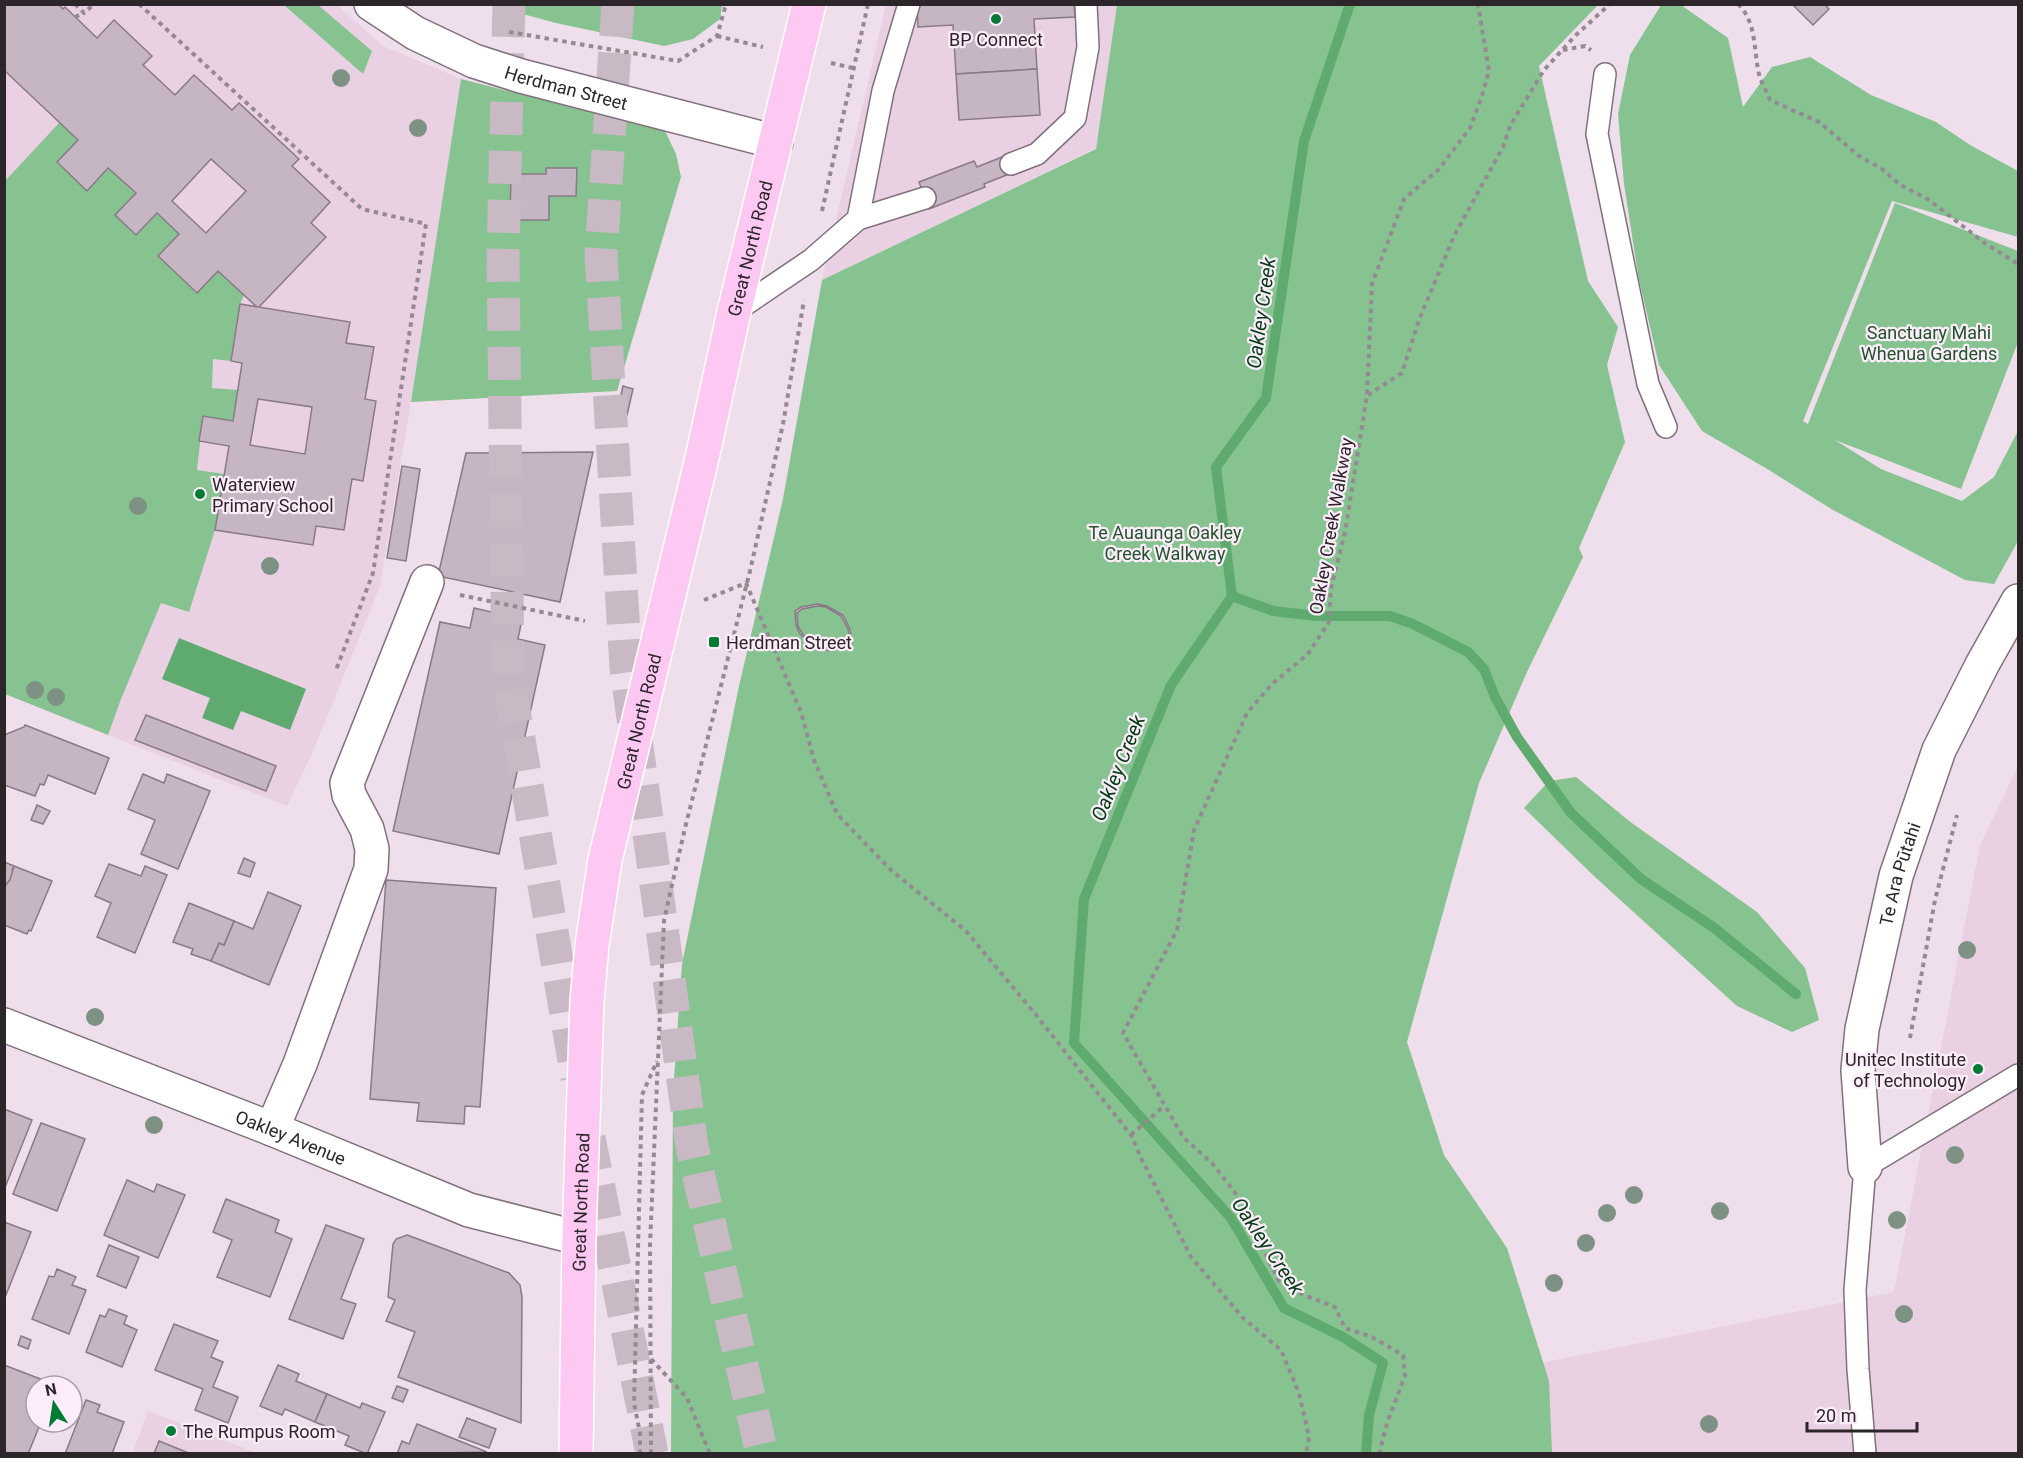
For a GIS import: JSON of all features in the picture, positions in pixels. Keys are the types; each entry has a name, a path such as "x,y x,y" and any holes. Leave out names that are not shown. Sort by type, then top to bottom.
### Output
{"main road":[{"name":"Great North Road","path":"576,1454 586,1001 605,861 809,4"}],"street":[{"name":"Herdman Street","path":"371,4 415,33 474,61 521,76 776,142"},
{"path":"272,1129 300,1064 372,869 372,849 368,829 349,795 347,783 427,582"},
{"name":"Te Ara Pūtahi","path":"1865,1167 1858,1070 1862,1029 1896,876 1939,750 1983,663 2019,601"},
{"name":"Oakley Avenue","path":"4,1025 272,1129 469,1210 579,1238"}],"lane":[{"path":"858,219 883,91 909,4"},
{"path":"1011,164 1037,153 1075,118 1088,47 1086,4"},
{"path":"1605,74 1597,134 1648,384 1666,427"},
{"path":"734,312 811,260 858,219 925,198"},
{"path":"1865,1454 1858,1369 1855,1290 1865,1167 2019,1075"}],"path":[{"path":"75,4 84,13"},
{"path":"75,17 94,4"},
{"path":"139,4 362,209 426,224 373,573 336,670"},
{"path":"504,32 678,62 717,36 726,4"},
{"path":"651,1454 650,1245 664,920 783,424 811,260 868,4"},
{"name":"Oakley Creek Walkway","path":"1164,1106 1123,1033 1177,930 1194,830 1247,713 1272,684 1307,655 1329,622 1331,588 1345,532 1367,395 1372,284 1404,200 1439,169 1470,128 1489,71 1478,4"},
{"path":"1367,395 1402,373 1419,320 1454,236 1503,147 1511,124 1544,70 1575,36 1610,4"},
{"path":"1738,4 1744,10 1753,32 1760,76 1770,100 1819,122 1859,156 1882,169 1899,184 1929,200 1986,244 2019,264"},
{"path":"717,36 737,40"},
{"path":"840,65 853,68"},
{"path":"427,582 454,593 585,621"},
{"path":"746,583 801,712 814,760 837,814 892,871 966,931 1131,1135 1191,1257 1243,1318 1281,1350 1299,1393 1309,1437 1306,1454"},
{"path":"1910,1038 1935,900 1959,808"},
{"path":"640,1454 640,1433 634,1403 642,1095 658,1058"},
{"path":"1131,1135 1164,1106 1183,1137 1212,1162 1258,1222 1263,1249 1279,1281 1299,1293 1335,1307 1345,1328 1371,1337 1403,1355 1405,1376 1387,1423 1379,1454"},
{"path":"651,1358 687,1398 710,1454"}],"shaded area":[{"name":"Waterview Primary School","path":"4,5 337,5 383,46 461,79 380,586 315,747 287,806 5,694"},
{"path":"886,5 1117,5 1096,148 822,280"},
{"path":"179,638 306,689 290,730 241,711 233,730 202,718 210,698 162,679"},
{"name":"Unitec Institute of Technology","path":"2018,766 2018,1453 1544,1453 1535,1364 1894,1292 1980,845"},
{"name":"The Rumpus Room","path":"148,1411 254,1452 253,1454 132,1454"}],"green space":[{"path":"284,5 318,5 372,51 363,74"},
{"path":"489,5 722,5 720,19 693,39 664,46 556,23"},
{"name":"Te Auaunga Oakley Creek Walkway","path":"1117,5 1598,5 1539,66 1588,281 1618,327 1607,365 1625,442 1579,548 1583,557 1527,672 1479,783 1407,1042 1444,1155 1507,1248 1549,1381 1552,1453 671,1454 673,1093 682,964 739,686 783,499 822,280 1096,149"},
{"name":"Sanctuary Mahi Whenua Gardens","path":"1661,5 1681,5 1728,38 1743,107 1772,67 1810,57 1871,95 1936,122 1970,145 2018,171 2018,237 1892,201 1803,421 1808,424 1895,203 2018,251 2018,342 1961,489 1835,440 1881,469 1962,501 1994,477 2018,431 2018,541 1994,584 1965,580 1833,510 1702,431 1659,365 1639,280 1624,184 1618,114 1630,55"},
{"path":"461,79 665,131 676,154 681,177 617,391 411,402"},
{"path":"60,122 78,140 57,163 87,190 108,168 179,234 158,256 196,293 218,271 244,295 240,304 231,361 213,359 212,388 238,390 233,421 203,417 197,470 224,474 215,530 189,612 161,603 108,735 5,694 5,181"},
{"path":"1576,777 1629,821 1757,912 1805,968 1819,1020 1792,1032 1737,1006 1595,877 1524,808 1549,781"}],"building":[{"path":"4,4 58,4 63,9 65,7 97,38 114,20 152,56 143,65 175,95 194,75 232,110 239,103 299,159 292,166 330,202 311,223 326,237 258,308 218,271 197,293 158,256 179,234 157,213 136,235 115,215 136,193 108,168 87,191 57,162 78,140 6,72 4,74","holes":["211,159 246,191 206,233 172,201"]},
{"path":"917,4 1074,4 1075,17 1034,19 1037,69 956,74 953,25 918,27"},
{"path":"1792,4 1824,4 1829,9 1813,25"},
{"path":"1037,69 1040,115 959,120 956,74"},
{"path":"1007,155 1014,172 984,184 985,187 929,209 919,182 974,161 977,167"},
{"path":"546,168 577,168 576,196 549,196 549,220 510,220 511,174 546,174"},
{"path":"240,304 350,322 346,343 374,347 365,399 376,401 363,481 352,479 344,530 316,526 313,545 215,530 229,446 199,441 203,416 233,421 242,363 231,361","holes":["258,399 312,407 305,454 250,445"]},
{"path":"623,386 633,389 627,415 617,413"},
{"path":"593,452 560,602 438,576 466,453"},
{"path":"402,466 420,469 406,561 387,558"},
{"path":"817,604 827,606 843,615 850,629 852,644 832,651 814,646 800,634 796,625 795,611 801,607","holes":["826,607 841,616 848,629 850,642 838,647 824,648 808,640 802,633 798,626 797,613 802,609"]},
{"path":"474,608 522,619 518,639 545,645 499,854 393,831 440,622 470,628"},
{"path":"146,715 276,766 266,791 135,740"},
{"path":"25,725 109,758 95,794 48,775 44,785 40,784 35,796 4,785 4,735"},
{"path":"143,774 164,783 167,774 210,791 178,869 141,854 155,820 128,809"},
{"path":"37,805 50,811 43,824 31,820"},
{"path":"244,858 255,863 250,877 238,873"},
{"path":"4,862 14,866 12,870 14,871 4,887"},
{"path":"109,864 141,876 145,866 167,875 135,953 97,937 111,903 95,896"},
{"path":"14,866 52,881 31,931 29,930 27,934 4,925 4,887 10,880"},
{"path":"386,880 496,888 480,1107 465,1106 464,1124 417,1121 419,1103 370,1099"},
{"path":"268,892 301,906 269,985 211,961 219,943 224,945 234,921 253,929"},
{"path":"189,903 234,921 224,945 219,943 211,961 191,954 193,949 173,942"},
{"path":"4,1109 32,1120 4,1190"},
{"path":"41,1123 85,1139 57,1211 13,1194"},
{"path":"127,1180 154,1192 157,1184 185,1195 158,1258 104,1235"},
{"path":"226,1199 279,1220 275,1232 292,1239 270,1297 217,1277 232,1240 213,1232"},
{"path":"4,1222 31,1232 4,1300"},
{"path":"326,1225 364,1239 341,1299 356,1304 343,1339 289,1319"},
{"path":"407,1235 509,1273 520,1285 522,1297 521,1423 398,1377 415,1332 386,1321 395,1300 388,1297 393,1244 396,1239"},
{"path":"109,1245 139,1257 126,1288 97,1276"},
{"path":"57,1269 76,1277 72,1285 86,1290 69,1334 32,1319 49,1276 54,1277"},
{"path":"109,1309 127,1316 124,1324 137,1330 122,1367 86,1352 100,1315 105,1317"},
{"path":"174,1324 218,1341 211,1357 223,1362 213,1387 238,1397 228,1423 195,1410 203,1389 155,1370"},
{"path":"21,1336 31,1340 28,1349 18,1345"},
{"path":"4,1365 27,1374 24,1374 24,1434 36,1434 28,1454 4,1454"},
{"path":"278,1365 299,1374 296,1381 327,1394 315,1422 285,1409 282,1415 260,1406"},
{"path":"397,1386 408,1390 403,1402 392,1398"},
{"path":"327,1394 360,1408 362,1403 385,1412 367,1454 345,1445 349,1436 315,1422"},
{"path":"86,1400 100,1405 97,1412 124,1422 112,1454 65,1454 73,1434 84,1434"},
{"path":"467,1418 496,1429 489,1448 459,1437"},
{"path":"417,1424 487,1452 397,1454 402,1441 409,1444"},
{"path":"159,1441 191,1454 154,1454"}],"waterway":[{"name":"Oakley Creek","path":"1350,4 1304,141 1266,398 1216,467 1232,596 1171,685 1084,899 1074,1043 1231,1218 1284,1308 1343,1337 1383,1363 1369,1415 1366,1454"},
{"path":"1232,596 1273,611 1317,616 1390,616 1413,624 1468,652 1484,669 1495,697 1517,737 1571,813 1641,879 1713,927 1796,994"}],"tunnel":[{"path":"509,4 503,256 508,675 577,1078"},
{"path":"618,4 601,255 626,667 692,1146 762,1454"},
{"path":"589,1138 652,1454"}],"place":[{"name":"BP Connect","path":"996,19"},
{"name":"Waterview Primary School","path":"200,494"},
{"name":"Herdman Street","path":"714,642"},
{"name":"Unitec Institute of Technology","path":"1978,1069"},
{"name":"The Rumpus Room","path":"171,1431"}]}
